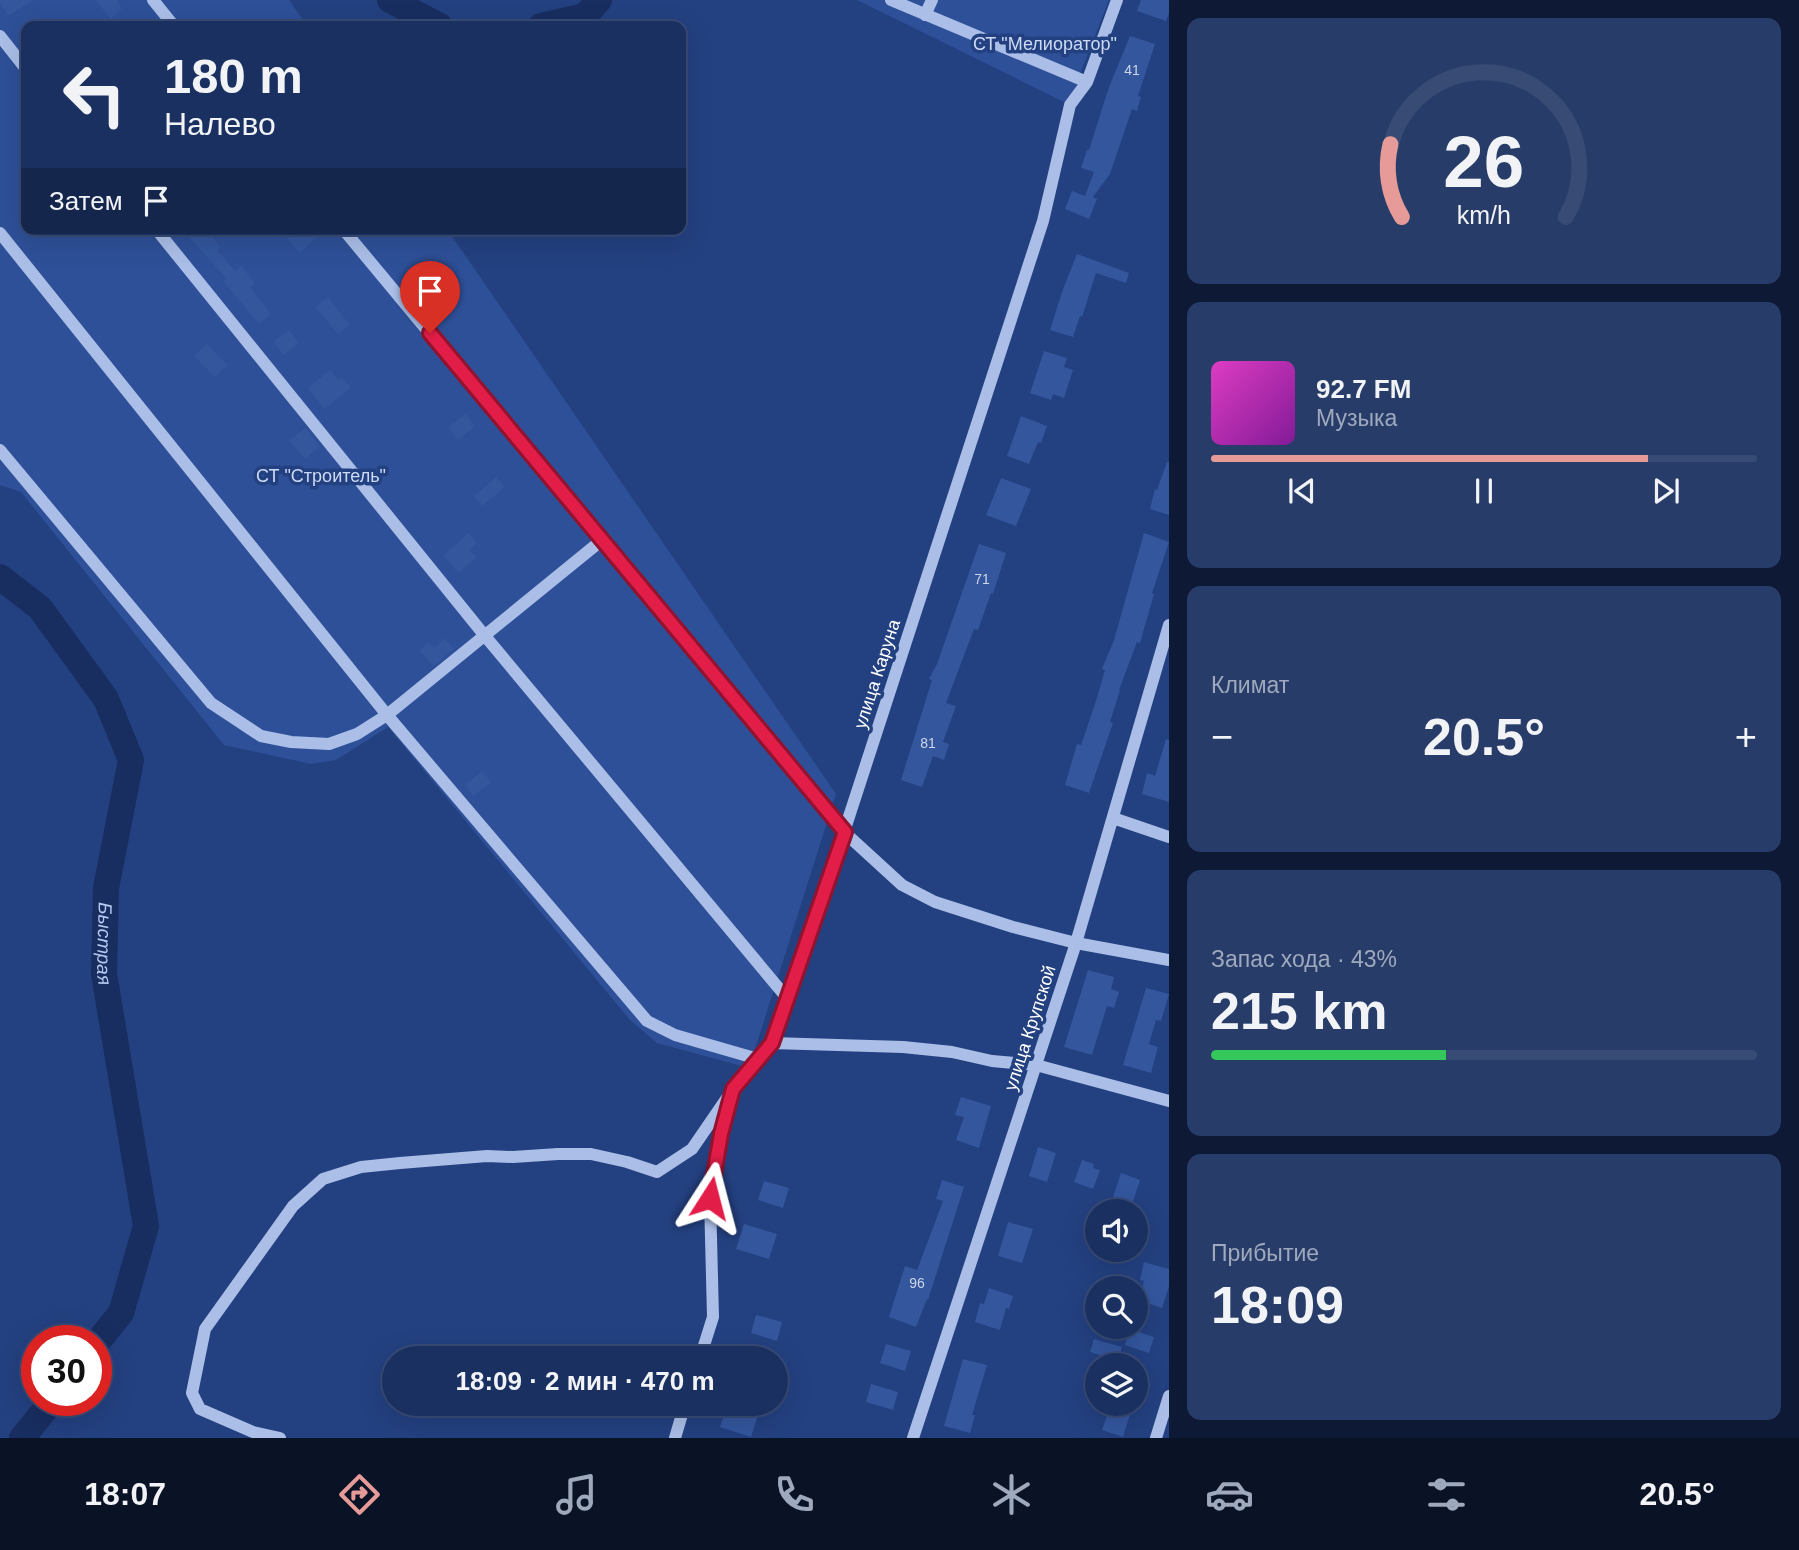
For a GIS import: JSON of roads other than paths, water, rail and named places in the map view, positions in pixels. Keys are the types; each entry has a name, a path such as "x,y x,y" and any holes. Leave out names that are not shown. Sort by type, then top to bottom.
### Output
{"street":[{"path":"153,0 170,21"},
{"path":"891,0 1087,82"},
{"path":"925,15 932,0"},
{"name":"улица Каруна","path":"704,1346 713,1317 710,1198 721,1134 733,1089 772,1043 845,832 1043,221 1070,105 1087,82 1117,0"},
{"path":"0,36 21,63"},
{"path":"0,233 387,715 648,1021 675,1035 758,1059"},
{"path":"161,235 485,636 787,999"},
{"path":"348,235 845,832 902,885 935,902 1013,927 1076,943 1169,960"},
{"path":"0,450 211,703 261,736 292,742 329,744 356,734 387,715 602,540"},
{"path":"0,470 19,474"},
{"name":"улица Крупской","path":"913,1438 1076,943 1169,625"},
{"path":"1113,818 1169,837"},
{"path":"772,1043 952,1052 992,1061 1036,1065 1169,1101"},
{"path":"280,1438 253,1432 200,1409 192,1393 205,1329 293,1206 323,1179 361,1167 487,1156 558,1154 591,1154 657,1172 692,1149 733,1089"},
{"path":"1156,1438 1169,1396"},
{"path":"675,1438 681,1416"}],"waterway":[{"name":"Быстрая","path":"390,0 430,21"},
{"name":"Быстрая","path":"563,21 585,16 599,0"},
{"name":"Быстрая","path":"0,577 40,608 106,699 131,760 106,888 104,974 146,1226 121,1313 111,1325"},
{"name":"Быстрая","path":"22,1438 40,1416"}],"park label":[{"name":"СТ \"Мелиоратор\"","path":"1045,44"},
{"name":"СТ \"Строитель\"","path":"321,476"}]}
